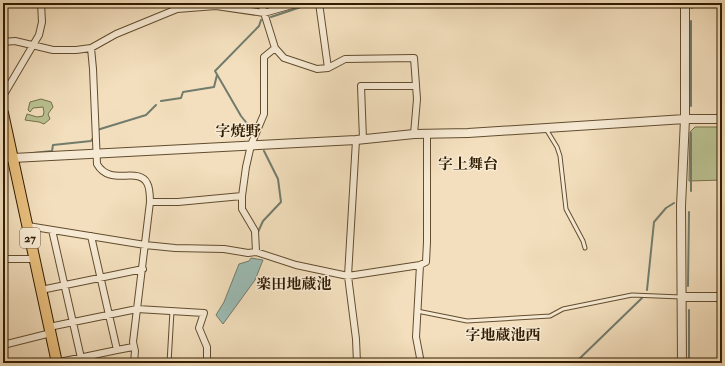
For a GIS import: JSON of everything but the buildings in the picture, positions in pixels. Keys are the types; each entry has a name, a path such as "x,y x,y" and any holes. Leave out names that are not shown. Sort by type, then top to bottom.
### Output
{"main road":[{"name":"27","path":"3,113 8,158 28,226 57,363"}],"street":[{"path":"3,96 39,35 42,22 41,3"},
{"path":"261,3 275,48 284,58 317,69 328,68 345,58 414,58 416,99 414,134"},
{"path":"3,42 15,41 32,46 65,51 90,48 116,34 177,9 216,6 264,13 299,3"},
{"path":"319,3 328,68"},
{"path":"682,363 681,206 685,119 685,3"},
{"path":"90,48 94,69 95,153 97,164 102,171 108,175 133,175 142,178 147,183 150,202 143,269 136,309 133,347 135,351 134,363"},
{"path":"256,252 255,231 242,210 242,196 251,145 264,114 264,57 275,48"},
{"path":"357,363 356,338 348,276 360,139 361,86 415,86"},
{"path":"8,158 360,139 414,134 468,133 685,119 722,119"},
{"path":"28,226 145,245 175,248 224,249 248,253 256,252 296,265 348,276 420,265 426,262 428,242 426,134"},
{"path":"150,202 178,202 242,196"},
{"path":"52,230 81,358"},
{"path":"92,236 117,350"},
{"path":"3,259 34,259"},
{"path":"420,265 416,337 421,363"},
{"path":"41,290 143,269"},
{"path":"682,297 722,297"},
{"path":"3,345 73,322 136,309 172,310 204,313 199,328 207,347 208,363"},
{"path":"54,363 133,347"}],"lane":[{"path":"545,128 557,147 560,156 566,209 585,248"},
{"path":"417,311 468,321 550,316 563,309 632,295 682,297"},
{"path":"169,363 172,310"}],"green space":[{"path":"41,99 51,102 53,107 48,114 50,119 44,124 25,120 27,114 37,117 43,116 43,107 33,108 30,112 28,110 30,102"},
{"path":"695,127 722,127 722,180 689,181 690,132"}],"water":[{"path":"251,258 263,260 255,280 223,324 216,315 224,302 239,264 249,261"}],"waterway":[{"path":"3,19 6,18 6,3"},
{"path":"271,17 313,3"},
{"path":"692,3 692,8"},
{"path":"253,131 241,116 215,71 259,26 261,20"},
{"path":"691,21 691,106"},
{"path":"3,29 3,40"},
{"path":"161,101 181,98 183,92 214,87 217,75"},
{"path":"97,130 146,115 156,105"},
{"path":"691,133 691,191"},
{"path":"33,153 52,151 53,145 91,141 93,138"},
{"path":"258,232 263,221 281,202 278,179 264,151"},
{"path":"647,290 654,222 666,208 674,203"},
{"path":"688,286 689,212"},
{"path":"575,363 642,298"},
{"path":"689,310 689,363"}],"district":[{"name":"字焼野","path":"238,131"},
{"name":"字上舞台","path":"468,164"},
{"name":"楽田地蔵池","path":"294,284"},
{"name":"字地蔵池西","path":"503,335"}]}
